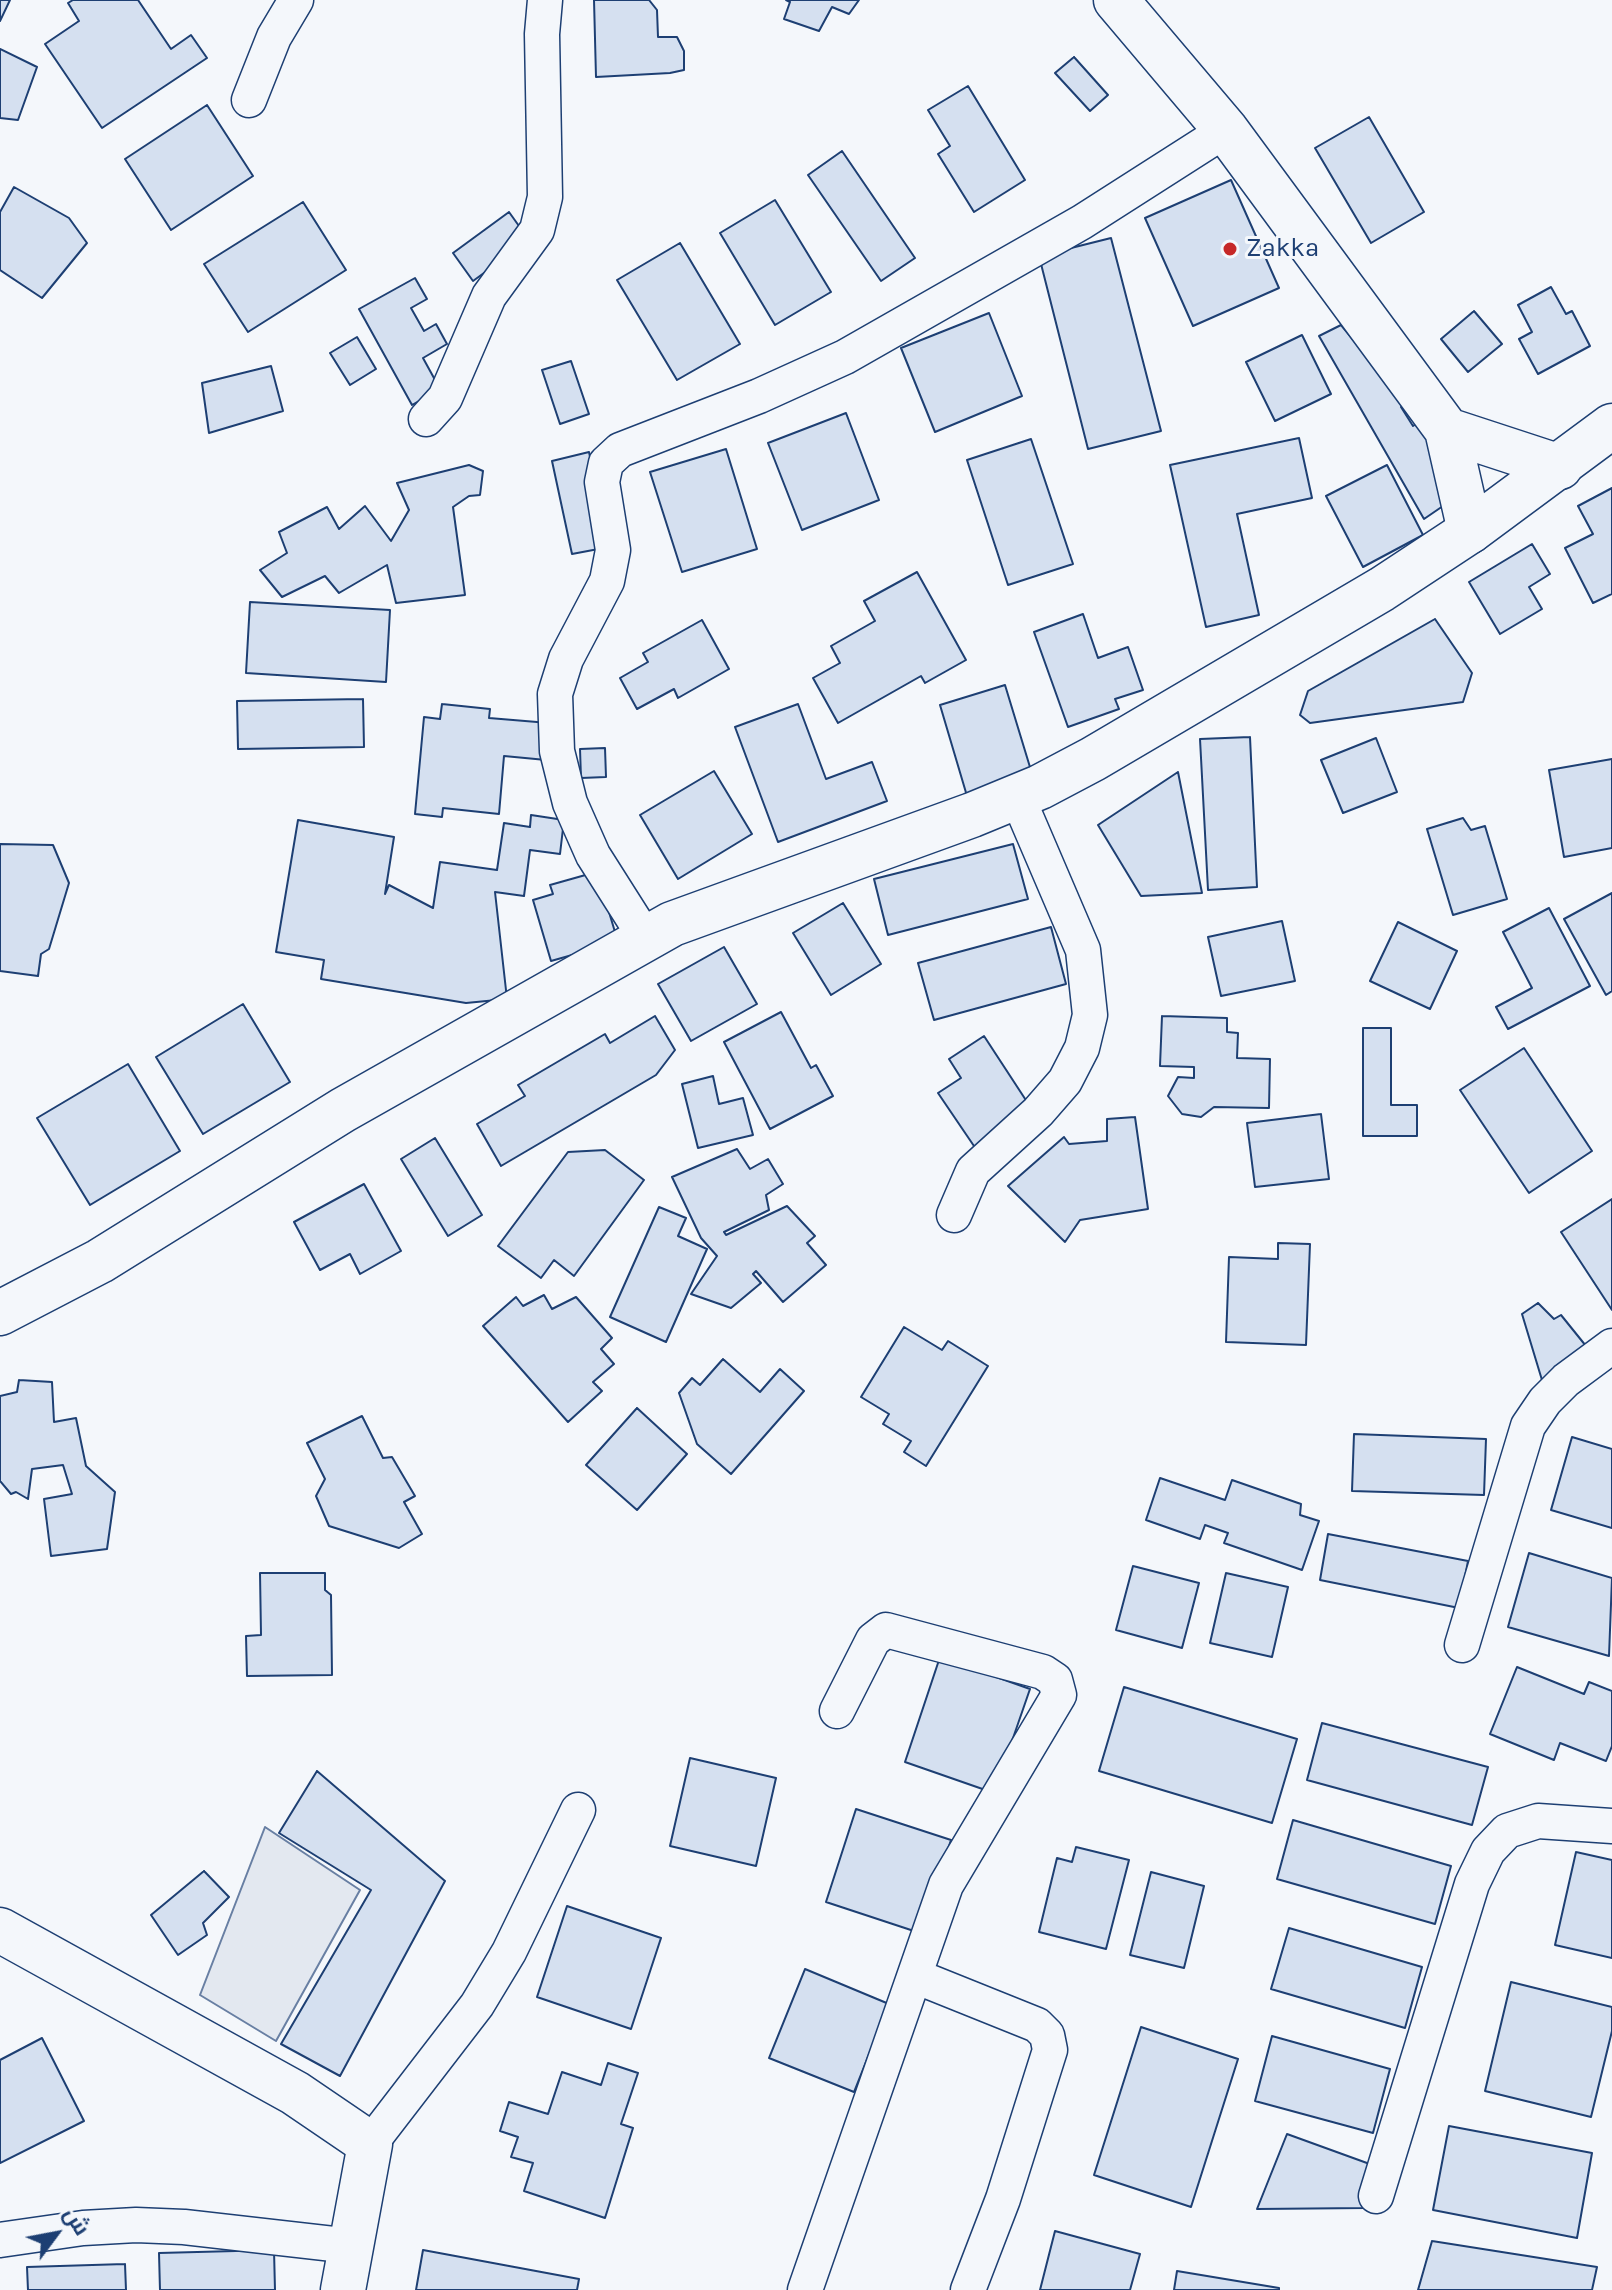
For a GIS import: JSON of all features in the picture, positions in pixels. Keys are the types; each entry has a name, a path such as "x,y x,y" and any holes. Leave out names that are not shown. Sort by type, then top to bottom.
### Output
{"main road":[{"path":"1116,0 1226,130 1447,430 1470,531"},
{"path":"0,1313 100,1261 343,1110 645,937 672,924 1017,796 1107,751 1382,589 1470,531 1612,426"},
{"path":"1447,430 1560,467"},
{"path":"0,1930 295,2093 370,2144 343,2290"}],"street":[{"path":"249,100 274,37 296,0"},
{"path":"426,419 445,398 489,296 537,230 545,197 542,34 545,0"},
{"path":"645,937 593,855 570,803 557,751 555,694 566,659 607,581 613,550 602,482 606,463 620,450 759,396 845,357 1082,222 1226,130"},
{"path":"954,1215 973,1171 1038,1112 1065,1081 1082,1048 1090,1015 1083,950 1017,796"},
{"path":"1462,1645 1528,1426 1545,1401 1566,1380 1612,1346"},
{"path":"805,2290 946,1885 1059,1695 1055,1680 1043,1672 886,1630 873,1640 837,1711"},
{"path":"370,2144 477,2005 509,1952 578,1810"},
{"path":"1376,2196 1472,1884 1488,1851 1507,1831 1538,1821 1612,1826"},
{"path":"915,1976 1037,2025 1047,2035 1050,2050 1003,2199 968,2290"},
{"path":"0,2240 83,2228 136,2225 184,2227 351,2246"}],"shaded area":[{"path":"265,1827 360,1890 276,2041 200,1995"}],"building":[{"path":"0,0 10,0 0,21"},
{"path":"73,0 138,0 171,49 191,35 207,58 102,128 45,44 79,21 68,3"},
{"path":"594,0 649,0 657,10 658,37 677,37 684,51 684,70 596,77"},
{"path":"786,0 859,0 849,14 832,7 819,31 784,19 790,2"},
{"path":"0,49 37,67 18,120 0,118"},
{"path":"1074,57 1108,95 1090,111 1055,73"},
{"path":"968,86 1025,180 974,212 938,154 950,146 928,110"},
{"path":"207,105 253,176 171,230 125,159"},
{"path":"1369,117 1424,212 1371,243 1315,148"},
{"path":"842,151 915,258 881,281 808,175"},
{"path":"1231,180 1279,288 1193,326 1145,218"},
{"path":"14,187 69,218 87,243 42,298 0,270 0,212"},
{"path":"775,200 831,292 775,325 720,233"},
{"path":"303,202 346,270 248,332 204,264"},
{"path":"509,212 529,240 473,281 453,253"},
{"path":"1111,238 1161,431 1088,449 1039,256"},
{"path":"680,243 740,344 677,380 617,280"},
{"path":"415,278 427,299 411,308 424,331 436,324 447,344 423,358 440,389 412,405 359,309"},
{"path":"1551,287 1566,314 1572,311 1590,346 1538,374 1519,339 1532,332 1518,305"},
{"path":"1474,311 1502,344 1468,372 1441,339"},
{"path":"989,313 1022,396 935,432 901,348"},
{"path":"1341,325 1405,402 1401,407 1413,426 1420,421 1455,481 1443,506 1424,519 1319,336"},
{"path":"1302,335 1331,394 1275,421 1246,362"},
{"path":"357,337 376,369 350,385 330,353"},
{"path":"571,361 589,414 560,424 542,370"},
{"path":"271,366 283,411 209,433 202,383"},
{"path":"846,413 879,500 802,530 768,443"},
{"path":"1299,438 1312,498 1237,514 1259,615 1206,627 1170,465"},
{"path":"1031,439 1073,564 1008,585 967,460"},
{"path":"726,449 757,549 682,572 650,472"},
{"path":"589,452 609,547 572,554 552,461"},
{"path":"469,465 483,471 480,495 469,496 453,507 465,595 396,603 387,565 339,593 325,576 282,597 260,570 287,553 279,532 327,507 339,529 365,506 391,541 409,510 397,483"},
{"path":"1387,465 1423,535 1363,567 1326,496"},
{"path":"1612,488 1612,594 1593,603 1565,548 1593,534 1578,506"},
{"path":"1532,544 1550,574 1529,587 1542,609 1500,634 1469,582"},
{"path":"917,572 966,660 925,683 921,676 838,723 813,678 840,663 831,646 875,621 864,601"},
{"path":"250,602 390,610 386,682 246,673"},
{"path":"1083,614 1098,658 1128,647 1143,690 1115,699 1119,709 1068,727 1034,632"},
{"path":"1435,619 1472,673 1463,702 1310,723 1300,715 1308,691"},
{"path":"702,620 729,669 678,698 674,689 637,709 620,678 648,662 643,653"},
{"path":"1005,685 1033,777 967,796 940,705"},
{"path":"363,699 364,747 238,749 237,701"},
{"path":"442,704 490,709 489,718 549,723 546,760 504,756 499,814 443,808 442,817 415,814 424,717 440,719"},
{"path":"798,704 826,779 872,762 887,801 778,842 735,727"},
{"path":"1250,737 1257,887 1208,890 1200,739"},
{"path":"1376,738 1397,792 1343,813 1321,760"},
{"path":"605,748 606,777 581,778 580,749"},
{"path":"1612,759 1612,848 1564,857 1549,770"},
{"path":"714,771 752,834 678,879 640,815"},
{"path":"1178,772 1202,893 1141,896 1098,825"},
{"path":"531,815 564,820 560,854 530,850 524,896 495,892 507,999 466,1003 321,979 324,960 276,952 298,820 394,837 385,894 389,885 433,908 440,862 497,870 504,823 530,827"},
{"path":"1463,818 1471,830 1485,826 1507,899 1453,915 1427,829"},
{"path":"0,844 53,845 69,883 49,949 41,954 38,976 0,971"},
{"path":"1013,844 1028,899 888,935 874,879"},
{"path":"589,874 600,882 618,942 551,961 533,900 553,894 550,885"},
{"path":"1612,893 1612,991 1606,995 1564,919"},
{"path":"843,903 881,964 831,995 793,933"},
{"path":"1549,908 1590,986 1508,1029 1496,1007 1532,988 1503,932"},
{"path":"1282,921 1295,981 1221,996 1208,937"},
{"path":"1398,922 1457,951 1430,1009 1370,981"},
{"path":"1051,927 1066,984 934,1020 918,963"},
{"path":"724,947 757,1004 691,1041 658,984"},
{"path":"243,1004 290,1082 203,1134 156,1057"},
{"path":"781,1012 811,1068 816,1065 833,1096 770,1129 724,1042"},
{"path":"655,1016 675,1050 656,1075 501,1166 477,1124 525,1096 518,1085 605,1034 610,1043"},
{"path":"1162,1016 1227,1018 1227,1032 1238,1033 1237,1058 1270,1059 1269,1108 1214,1107 1201,1117 1182,1114 1168,1096 1178,1077 1194,1078 1194,1067 1160,1066"},
{"path":"1363,1028 1391,1028 1391,1105 1417,1105 1417,1136 1363,1136"},
{"path":"984,1036 1033,1111 976,1149 938,1093 961,1078 949,1059"},
{"path":"1524,1048 1592,1151 1529,1193 1460,1090"},
{"path":"128,1064 180,1151 90,1205 37,1118"},
{"path":"713,1076 719,1104 743,1098 753,1135 698,1148 682,1084"},
{"path":"1321,1114 1329,1179 1255,1187 1247,1123"},
{"path":"1135,1117 1148,1209 1080,1220 1065,1242 1008,1186 1064,1137 1069,1144 1107,1141 1107,1119"},
{"path":"435,1138 482,1215 448,1236 401,1159"},
{"path":"737,1149 750,1169 768,1159 783,1184 766,1195 769,1210 724,1232 726,1235 787,1206 815,1236 807,1243 826,1265 783,1302 756,1271 753,1274 761,1283 731,1308 691,1294 717,1256 701,1238 672,1177"},
{"path":"605,1150 644,1180 574,1276 554,1260 541,1278 498,1246 568,1152"},
{"path":"364,1184 401,1251 360,1274 350,1254 320,1270 294,1222"},
{"path":"1612,1199 1612,1310 1561,1232"},
{"path":"659,1207 686,1218 678,1236 707,1249 666,1342 610,1317"},
{"path":"1278,1243 1310,1244 1306,1345 1226,1342 1229,1257 1278,1259"},
{"path":"544,1295 552,1309 576,1297 612,1338 601,1349 614,1364 593,1382 602,1391 568,1422 483,1326 516,1297 523,1306"},
{"path":"1538,1303 1554,1319 1561,1315 1586,1346 1545,1390 1522,1314"},
{"path":"904,1327 942,1350 948,1341 988,1366 926,1466 904,1452 911,1441 883,1424 889,1414 861,1397"},
{"path":"723,1359 760,1392 780,1369 804,1391 731,1474 697,1444 679,1393 692,1378 700,1385"},
{"path":"19,1380 52,1382 54,1422 76,1418 86,1466 115,1492 107,1549 51,1556 44,1499 72,1494 63,1465 32,1469 28,1499 16,1492 11,1494 0,1481 0,1396 17,1392"},
{"path":"637,1408 687,1454 637,1510 586,1465"},
{"path":"362,1416 383,1458 392,1457 415,1496 404,1502 422,1534 399,1548 329,1526 316,1496 325,1479 307,1443"},
{"path":"1354,1434 1486,1439 1484,1495 1352,1491"},
{"path":"1572,1437 1612,1449 1612,1528 1551,1510"},
{"path":"1160,1478 1225,1500 1232,1480 1301,1504 1300,1515 1319,1521 1302,1570 1224,1543 1228,1533 1205,1525 1200,1539 1146,1520"},
{"path":"1328,1534 1468,1561 1459,1608 1320,1580"},
{"path":"1529,1553 1612,1578 1609,1656 1508,1627"},
{"path":"1133,1566 1199,1583 1182,1648 1116,1630"},
{"path":"260,1573 325,1573 325,1590 331,1595 332,1675 247,1676 246,1636 261,1635"},
{"path":"1226,1573 1288,1587 1272,1657 1210,1643"},
{"path":"940,1657 1030,1689 994,1793 905,1762"},
{"path":"1517,1667 1584,1694 1589,1682 1612,1691 1612,1746 1606,1761 1560,1743 1554,1760 1490,1734"},
{"path":"1124,1687 1297,1739 1272,1823 1099,1771"},
{"path":"1322,1723 1488,1767 1472,1825 1307,1780"},
{"path":"690,1758 776,1778 756,1866 670,1846"},
{"path":"317,1771 445,1881 340,2076 281,2044 371,1890 279,1833"},
{"path":"856,1809 951,1840 920,1933 826,1902"},
{"path":"1293,1820 1451,1866 1435,1924 1277,1879"},
{"path":"1076,1847 1129,1860 1106,1949 1039,1932 1057,1858 1072,1862"},
{"path":"1576,1852 1612,1860 1612,1958 1555,1945"},
{"path":"204,1871 229,1897 203,1923 207,1935 178,1955 151,1915"},
{"path":"1151,1872 1204,1886 1184,1968 1130,1955"},
{"path":"567,1906 661,1938 631,2029 537,1997"},
{"path":"1289,1928 1422,1967 1405,2028 1271,1989"},
{"path":"805,1969 889,2004 854,2092 769,2058"},
{"path":"1511,1982 1612,2007 1612,2031 1591,2117 1485,2091"},
{"path":"1141,2027 1238,2059 1191,2207 1094,2175"},
{"path":"1272,2036 1390,2069 1373,2133 1255,2101"},
{"path":"42,2038 84,2121 0,2163 0,2060"},
{"path":"608,2063 638,2073 621,2124 633,2128 605,2218 524,2191 533,2163 511,2157 518,2137 500,2131 509,2102 548,2114 562,2072 601,2085"},
{"path":"1449,2126 1592,2153 1577,2238 1433,2210"},
{"path":"1287,2134 1378,2167 1365,2208 1257,2209"},
{"path":"1055,2231 1140,2254 1130,2290 1040,2290"},
{"path":"1432,2241 1597,2267 1592,2290 1418,2290"},
{"path":"274,2250 275,2290 160,2290 159,2253"},
{"path":"423,2250 579,2279 577,2290 416,2290"},
{"path":"125,2264 126,2290 28,2290 27,2267"},
{"path":"1177,2271 1279,2288 1279,2290 1174,2290"}],"place":[{"name":"Zakka","path":"1230,249"}]}
